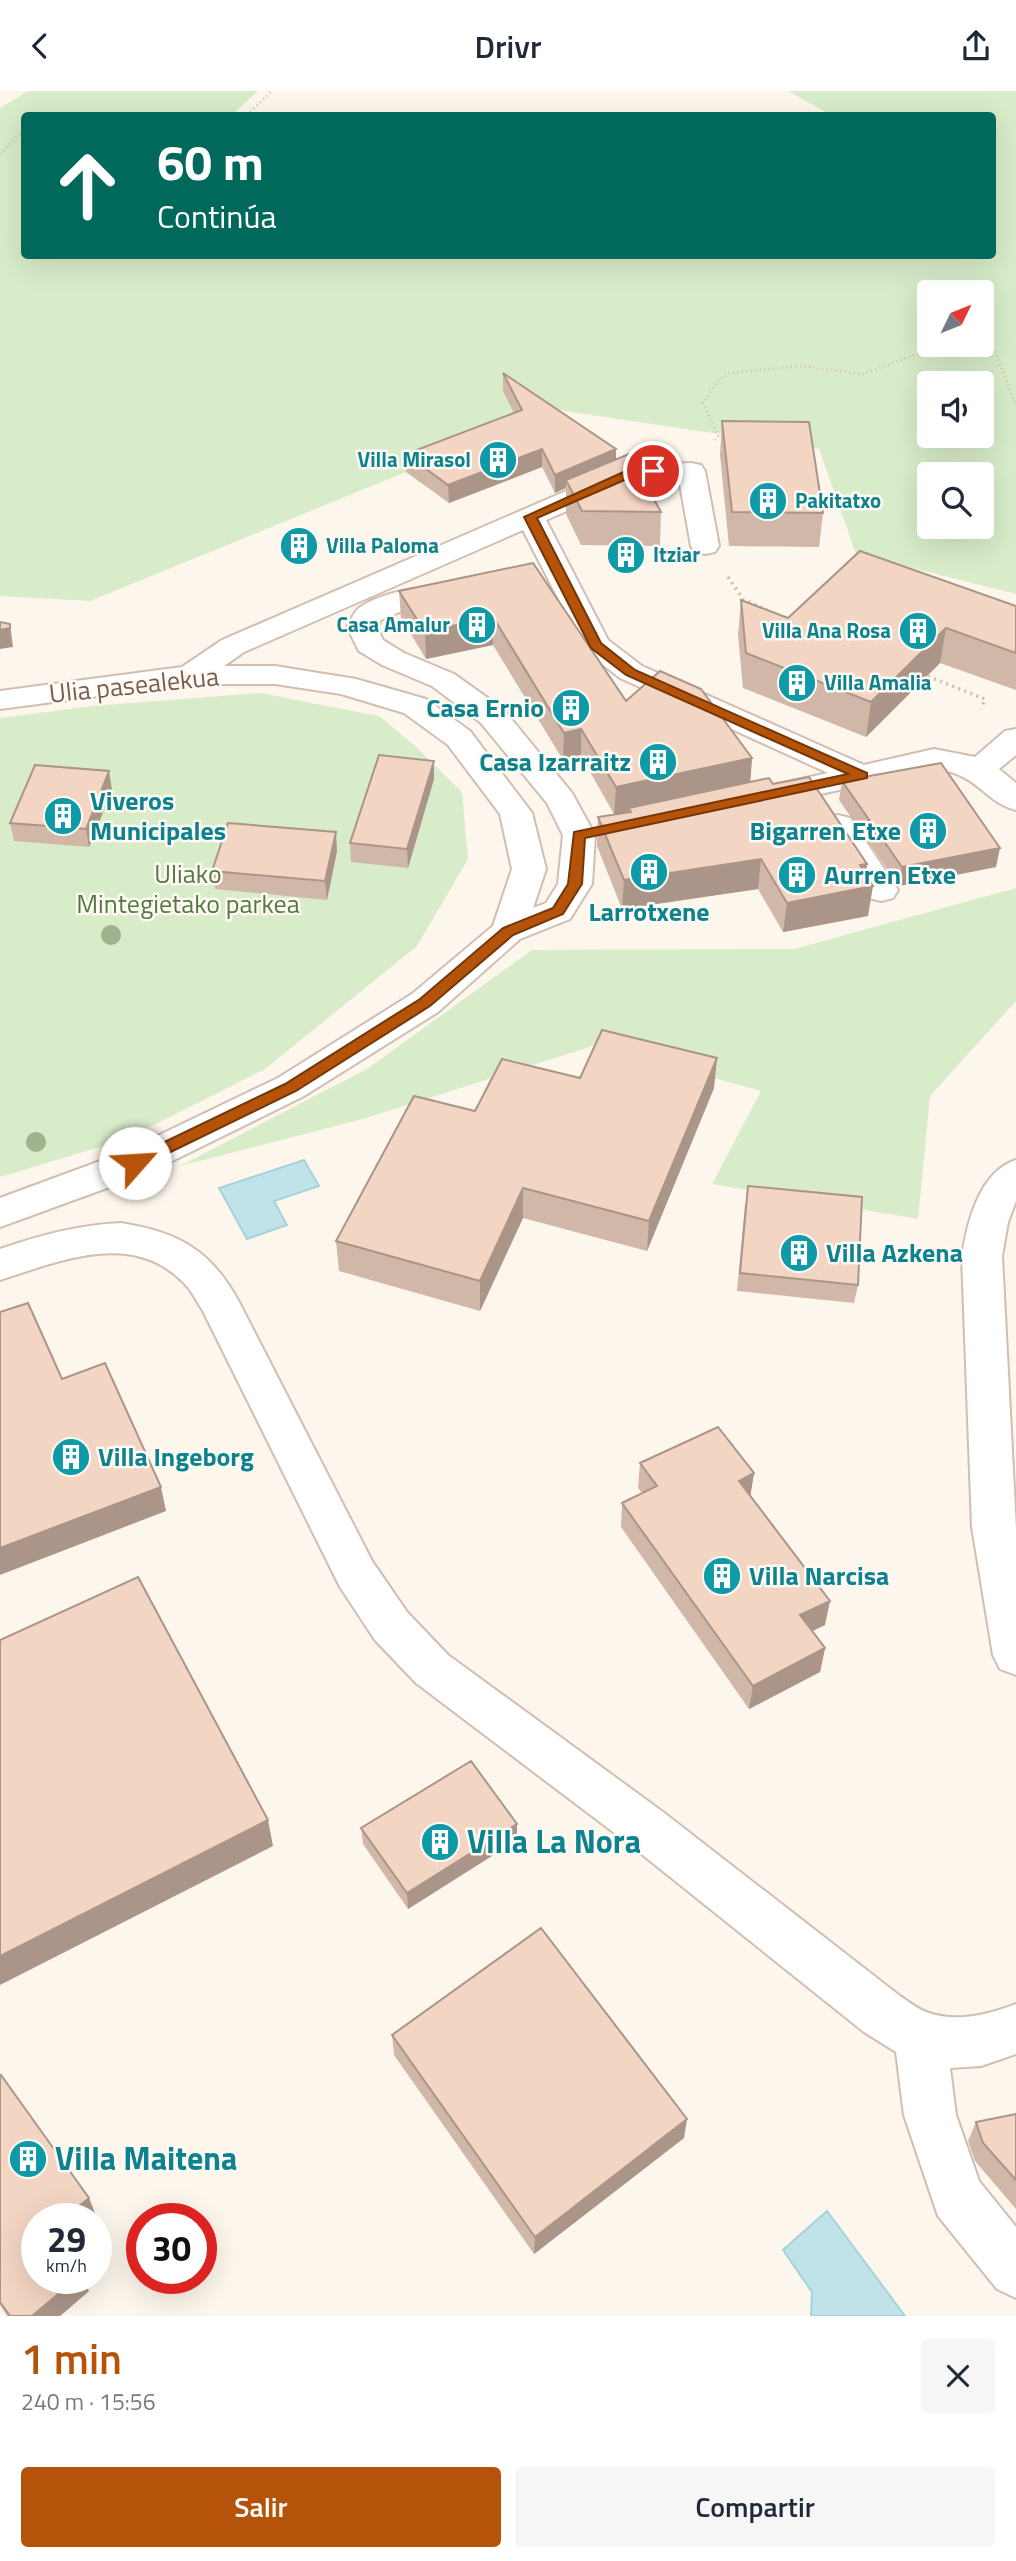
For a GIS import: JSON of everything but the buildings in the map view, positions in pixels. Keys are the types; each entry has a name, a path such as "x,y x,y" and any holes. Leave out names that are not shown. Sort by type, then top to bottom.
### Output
{"street":[{"path":"190,675 233,646 634,472 691,471 705,545"},
{"path":"530,517 596,645 631,673 862,776"},
{"path":"0,1213 135,1163 290,1087 425,1003 508,931 558,911 575,884 592,833 561,800 492,716 443,680 393,659 370,645 362,627 369,614 444,584"},
{"name":"Ulia pasealekua","path":"0,700 190,675 275,675 345,685 415,706 459,738 516,813 529,869 508,931"},
{"path":"981,769 1016,738"},
{"path":"729,804 934,759 957,760 981,769 1016,800"},
{"path":"811,786 881,890"},
{"path":"1016,1174 996,1199 985,1227 982,1257 994,1527 1016,1655"},
{"path":"0,1265 54,1245 96,1237 149,1243 173,1253 192,1266 208,1283 219,1302 356,1574 391,1626 432,1668 646,1828 882,2014 920,2036 959,2043 996,2038 1016,2029"},
{"path":"920,2036 930,2115 957,2197 1016,2270"}],"path":[{"path":"250,112 271,91"},
{"path":"0,154 21,132"},
{"path":"994,349 1016,405"},
{"path":"713,443 718,436 703,403 718,380 730,373 801,366 862,374 917,354"},
{"path":"705,545 743,599 779,616"},
{"path":"912,671 985,699"}],"green space":[{"path":"28,91 258,91 235,112 21,112 21,259 996,259 996,112 826,112 788,91 1016,91 1016,594 856,554 819,449 558,410 90,601 0,596 0,108"},
{"name":"Uliako Mintegietako parkea","path":"260,693 379,716 413,744 462,792 468,859 417,946 265,1069 126,1139 0,1177 0,718 93,706"},
{"path":"1016,888 1016,1001 930,1096 918,1219 712,1184 761,1091 596,1045 363,1119 180,1166 367,1069 532,950 794,949"}],"water":[{"path":"304,1160 319,1186 274,1201 287,1225 247,1239 219,1188"},
{"path":"827,2211 905,2316 811,2316 812,2292 783,2250"}],"place":[{"name":"Villa Mirasol","path":"498,460"},
{"name":"Pakitatxo","path":"768,501"},
{"name":"Villa Paloma","path":"299,546"},
{"name":"Itziar","path":"626,555"},
{"name":"Casa Amalur","path":"477,625"},
{"name":"Villa Ana Rosa","path":"918,631"},
{"name":"Villa Amalia","path":"797,683"},
{"name":"Casa Ernio","path":"571,708"},
{"name":"Casa Izarraitz","path":"658,762"},
{"name":"Viveros Municipales","path":"63,816"},
{"name":"Bigarren Etxe","path":"928,831"},
{"name":"Larrotxene","path":"649,872"},
{"name":"Aurren Etxe","path":"797,875"},
{"name":"Villa Azkena","path":"799,1253"},
{"name":"Villa Ingeborg","path":"71,1457"},
{"name":"Villa Narcisa","path":"722,1576"},
{"name":"Villa La Nora","path":"440,1842"},
{"name":"Villa Maitena","path":"28,2159"}],"route":[{"path":"135,1163 290,1087 425,1003 508,931 558,911 575,884 579,835 862,776 631,673 596,645 530,517 634,472 653,471"}]}
